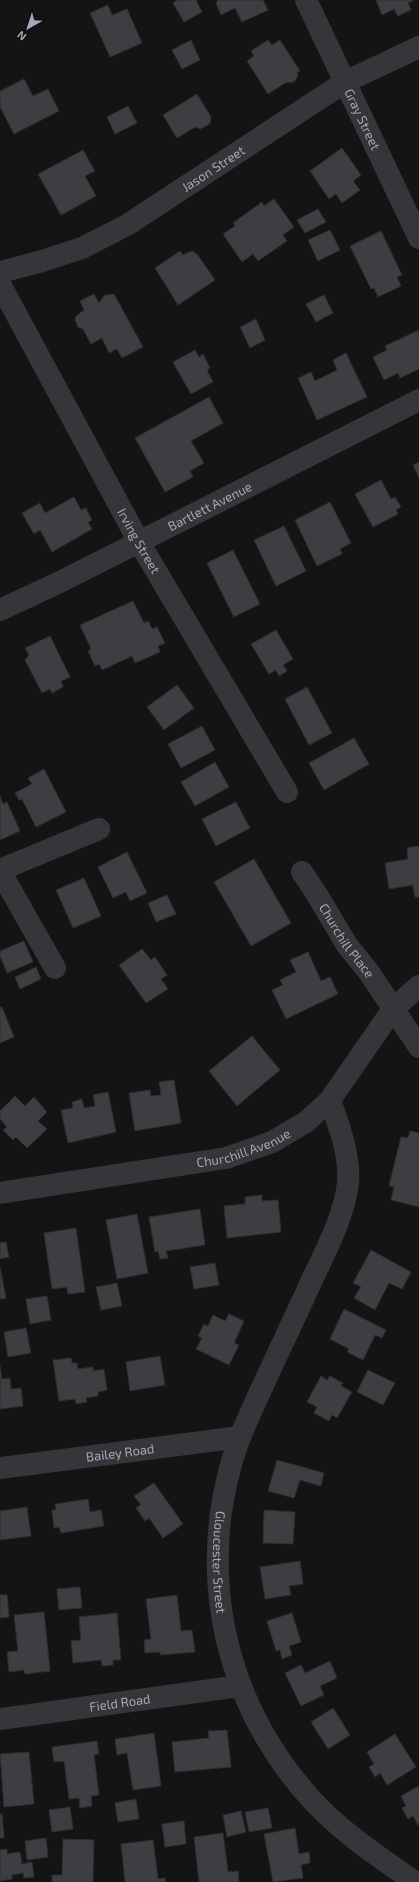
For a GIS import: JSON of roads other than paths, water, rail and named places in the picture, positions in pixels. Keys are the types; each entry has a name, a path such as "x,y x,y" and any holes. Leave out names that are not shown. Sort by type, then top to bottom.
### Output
{"street":[{"name":"Gray Street","path":"306,0 419,238"},
{"name":"Jason Street","path":"0,272 39,262 82,248 127,225 345,82 419,47"},
{"name":"Irving Street","path":"0,284 139,542 287,792"},
{"name":"Bartlett Avenue","path":"0,610 139,542 419,400"},
{"path":"55,968 0,871 99,829"},
{"name":"Churchill Place","path":"302,872 347,945 368,972 419,1047"},
{"name":"Churchill Avenue","path":"0,1193 226,1158 272,1142 306,1122 330,1100 393,1009 419,986"},
{"name":"Gloucester Street","path":"330,1100 346,1149 348,1182 337,1226 240,1437 224,1490 217,1545 218,1588 227,1637 240,1686 259,1727 285,1768 312,1800 348,1833 415,1882"},
{"name":"Bailey Road","path":"0,1468 240,1437"},
{"name":"Field Road","path":"0,1720 240,1686"}]}
